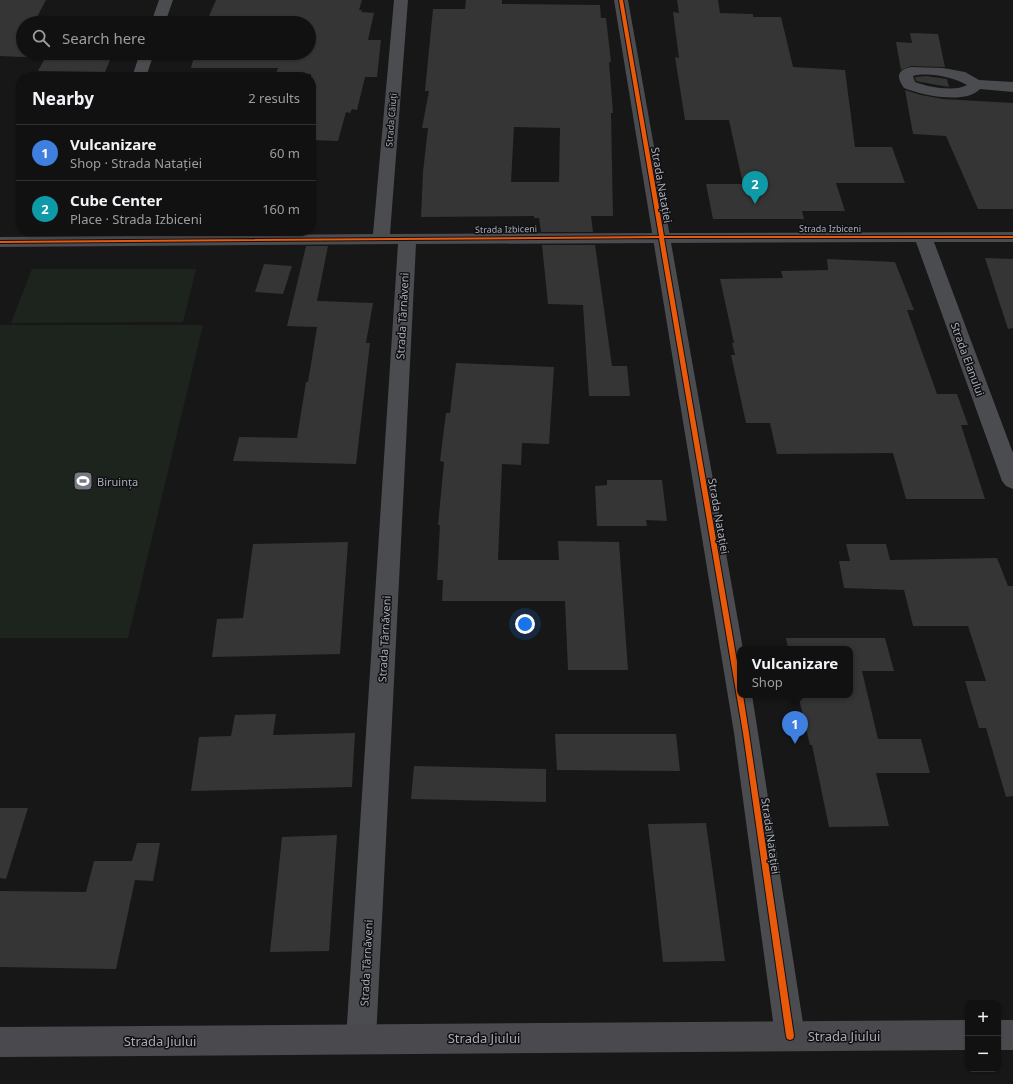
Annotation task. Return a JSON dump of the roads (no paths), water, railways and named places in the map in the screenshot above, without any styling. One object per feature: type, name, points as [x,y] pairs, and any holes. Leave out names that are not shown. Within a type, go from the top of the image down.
[{"type":"main road","name":"Strada Jiului","points":[[0,1042],[965,1035]]},
{"type":"main road","points":[[1001,1035],[1013,1035]]},
{"type":"street","points":[[160,16],[166,0]]},
{"type":"street","name":"Strada Căiuți","points":[[381,240],[401,0]]},
{"type":"street","name":"Strada Natației","points":[[621,0],[737,680]]},
{"type":"street","points":[[141,72],[145,60]]},
{"type":"street","points":[[976,84],[1013,87]]},
{"type":"street","name":"Strada Izbiceni","points":[[0,242],[83,236],[381,240],[661,237],[1013,236]]},
{"type":"street","name":"Strada Elanului","points":[[923,236],[1013,481]]},
{"type":"street","name":"Strada Târnăveni","points":[[361,1039],[407,240]]},
{"type":"street","name":"Strada Natației","points":[[740,698],[790,1036]]},
{"type":"place","name":"Cube Center","points":[[755,204]]},
{"type":"place","name":"Biruința","points":[[83,481]]},
{"type":"place","name":"Vulcanizare","points":[[795,744]]}]
